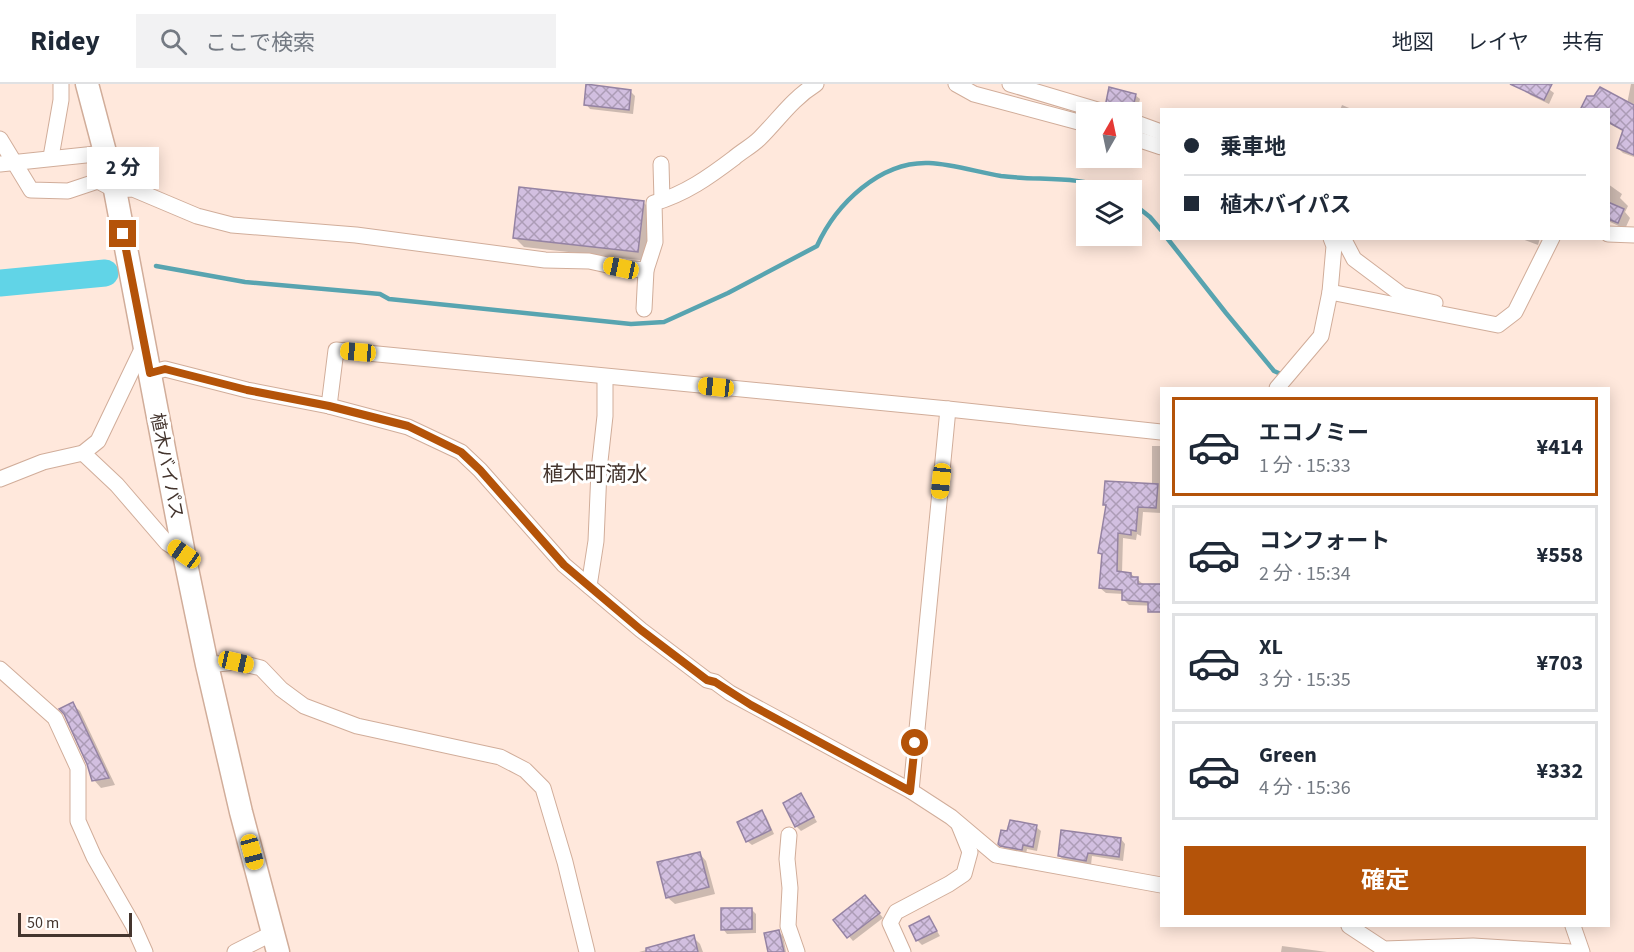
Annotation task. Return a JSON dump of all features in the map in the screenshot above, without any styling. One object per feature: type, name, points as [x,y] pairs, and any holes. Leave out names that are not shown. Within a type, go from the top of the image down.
[{"type":"highway","name":"植木バイパス","points":[[87,84],[115,190],[207,665],[241,812],[275,942]]},
{"type":"street","points":[[51,157],[61,100],[61,84]]},
{"type":"street","points":[[644,309],[646,270],[654,242],[654,203],[674,197],[700,183],[759,139],[781,113],[816,84]]},
{"type":"street","points":[[956,84],[974,94],[1076,121]]},
{"type":"street","points":[[1010,84],[1076,104]]},
{"type":"street","points":[[1142,125],[1160,132]]},
{"type":"street","points":[[0,140],[7,163],[31,190],[68,190],[98,181],[115,190],[133,189],[197,216],[232,225],[356,235],[545,260],[589,261],[621,268],[646,270]]},
{"type":"street","points":[[1142,141],[1160,147]]},
{"type":"street","points":[[7,163],[105,153]]},
{"type":"street","points":[[661,164],[662,200]]},
{"type":"street","points":[[1610,234],[1634,235]]},
{"type":"street","points":[[1278,387],[1321,336],[1330,292],[1334,246],[1332,240]]},
{"type":"street","points":[[1344,240],[1354,260],[1402,295],[1506,318]]},
{"type":"street","points":[[1330,292],[1498,325],[1515,312],[1551,240]]},
{"type":"street","points":[[0,479],[43,462],[83,453],[98,441],[144,345]]},
{"type":"street","points":[[329,406],[336,350],[948,409],[1160,432]]},
{"type":"street","points":[[150,373],[165,369],[408,426],[461,452],[480,470],[564,565],[641,630],[707,680],[715,682],[741,699],[910,791],[959,824],[996,855],[1160,885]]},
{"type":"street","points":[[589,586],[596,541],[599,470],[605,416],[605,377]]},
{"type":"street","points":[[910,791],[948,409]]},
{"type":"street","points":[[83,453],[117,485],[167,543],[184,554]]},
{"type":"street","points":[[207,665],[236,662],[261,668],[281,689],[303,706],[357,726],[500,758],[525,770],[543,788],[565,862],[587,952]]},
{"type":"street","points":[[0,669],[55,718],[78,768],[78,821],[94,857],[146,952]]},
{"type":"street","points":[[903,952],[890,923],[896,912],[964,874],[970,852],[959,824]]},
{"type":"street","points":[[789,835],[788,926],[797,952]]},
{"type":"street","points":[[1351,927],[1384,949],[1473,946],[1572,952]]},
{"type":"street","points":[[1573,927],[1582,952]]},
{"type":"street","points":[[236,952],[275,942]]},
{"type":"building","points":[[586,84],[631,90],[629,110],[584,105]]},
{"type":"building","points":[[1510,84],[1552,84],[1544,100]]},
{"type":"building","points":[[1109,87],[1136,94],[1134,102],[1106,102]]},
{"type":"building","points":[[1600,87],[1634,105],[1634,155],[1617,148],[1623,130],[1610,123],[1610,108],[1581,108],[1587,96],[1594,96]]},
{"type":"building","points":[[519,187],[644,201],[638,252],[513,238]]},
{"type":"building","points":[[1610,203],[1624,209],[1618,223],[1610,220]]},
{"type":"building","points":[[1105,481],[1158,484],[1156,508],[1138,507],[1136,531],[1131,530],[1131,535],[1118,533],[1117,571],[1131,573],[1131,577],[1138,577],[1138,584],[1160,584],[1160,612],[1148,612],[1148,602],[1122,600],[1122,590],[1099,588],[1102,554],[1098,553],[1106,505],[1103,505]]},
{"type":"building","points":[[73,702],[109,778],[92,781],[87,764],[64,714],[59,709]]},
{"type":"building","points":[[801,793],[814,817],[795,827],[783,803]]},
{"type":"building","points":[[762,810],[771,830],[746,842],[737,822]]},
{"type":"building","points":[[1010,820],[1037,825],[1033,847],[1023,845],[1022,850],[998,844],[1001,830],[1007,831]]},
{"type":"building","points":[[1061,830],[1121,838],[1119,857],[1088,853],[1086,861],[1058,856]]},
{"type":"building","points":[[700,852],[709,887],[666,898],[657,862]]},
{"type":"building","points":[[865,895],[880,913],[847,938],[833,920]]},
{"type":"building","points":[[721,908],[752,908],[752,929],[721,930]]},
{"type":"building","points":[[929,916],[937,931],[916,941],[909,926]]},
{"type":"building","points":[[779,930],[784,952],[768,952],[764,933]]},
{"type":"building","points":[[694,935],[698,952],[646,952],[646,948]]},
{"type":"waterway","points":[[156,266],[245,282],[380,294],[389,299],[631,324],[664,322],[728,293],[817,246],[825,230],[848,201],[877,177],[894,169],[911,164],[929,163],[956,166],[1001,176],[1076,181]]},
{"type":"waterway","points":[[1142,211],[1160,229]]},
{"type":"waterway","points":[[1169,240],[1274,371],[1283,375]]},
{"type":"waterway","points":[[0,283],[105,273]]},
{"type":"district","name":"植木町滴水","points":[[595,474]]},
{"type":"route","points":[[123,234],[150,373],[165,369],[247,390],[329,406],[408,426],[434,438],[461,452],[480,470],[564,565],[641,630],[707,680],[715,682],[751,705],[910,791],[915,743]]}]
